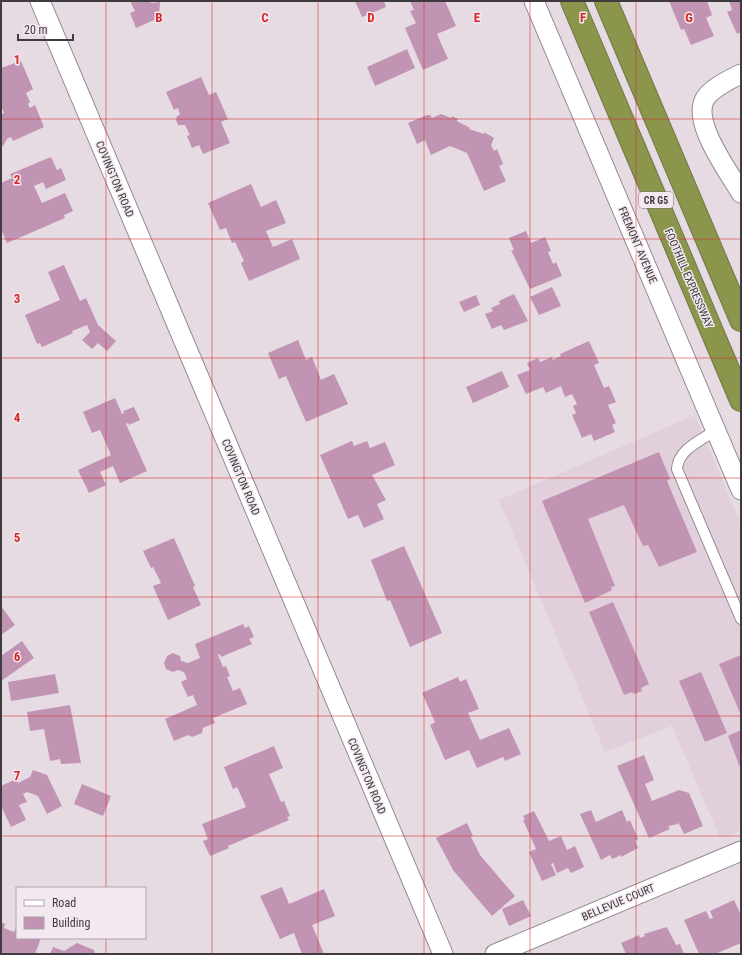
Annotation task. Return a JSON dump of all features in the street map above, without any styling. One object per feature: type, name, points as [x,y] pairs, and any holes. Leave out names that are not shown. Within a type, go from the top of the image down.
[{"type":"highway","name":"FOOTHILL EXPRESSWAY","points":[[572,1],[741,400]]},
{"type":"highway","name":"CR G5","points":[[606,1],[741,320]]},
{"type":"street","name":"COVINGTON ROAD","points":[[40,1],[443,954]]},
{"type":"street","name":"FREMONT AVENUE","points":[[534,1],[741,490]]},
{"type":"street","points":[[741,74],[707,96],[701,111],[704,129],[741,192]]},
{"type":"street","name":"BELLEVUE COURT","points":[[495,954],[741,851]]},
{"type":"lane","points":[[716,430],[684,452],[680,458],[677,469],[741,619]]},
{"type":"shaded area","points":[[695,415],[741,525],[741,831],[720,838],[672,726],[605,752],[499,500]]},
{"type":"building","points":[[130,1],[150,1],[151,3],[160,2],[159,18],[136,28],[130,13],[135,11]]},
{"type":"building","points":[[355,1],[384,1],[386,7],[362,17]]},
{"type":"building","points":[[410,1],[445,1],[456,26],[437,34],[448,59],[423,70],[405,28],[416,23],[410,11],[414,10]]},
{"type":"building","points":[[669,1],[707,1],[712,15],[706,18],[714,36],[691,45],[684,29],[681,30]]},
{"type":"building","points":[[729,1],[741,1],[741,32],[737,34],[727,12],[732,10]]},
{"type":"building","points":[[407,49],[415,68],[375,86],[367,67]]},
{"type":"building","points":[[21,61],[33,89],[26,93],[30,102],[28,104],[30,108],[35,105],[44,127],[13,141],[11,137],[7,139],[3,146],[1,146],[1,115],[4,113],[1,106],[1,68]]},
{"type":"building","points":[[201,77],[209,95],[216,92],[228,119],[221,122],[230,143],[203,154],[199,145],[192,148],[187,136],[190,135],[185,125],[178,125],[176,120],[177,116],[180,115],[178,108],[174,110],[166,92]]},
{"type":"building","points":[[441,114],[451,118],[452,116],[458,119],[457,121],[470,128],[469,129],[484,134],[484,132],[494,138],[491,145],[494,151],[497,149],[503,164],[499,166],[506,181],[484,191],[467,153],[450,146],[431,155],[425,140],[417,144],[408,123],[427,115],[430,115],[432,118]]},
{"type":"building","points":[[51,157],[57,170],[61,168],[66,180],[46,189],[43,182],[34,186],[42,203],[65,193],[73,211],[64,215],[65,218],[7,243],[1,229],[1,183],[12,178],[10,174]]},
{"type":"building","points":[[251,184],[261,207],[276,200],[286,223],[266,231],[273,247],[292,239],[300,259],[249,281],[241,263],[244,261],[235,242],[232,243],[226,228],[220,230],[208,203]]},
{"type":"building","points":[[526,231],[531,243],[545,237],[551,251],[548,252],[553,264],[556,262],[562,276],[530,289],[511,250],[514,250],[509,238]]},
{"type":"building","points":[[64,265],[80,301],[86,298],[98,325],[116,341],[107,351],[98,343],[92,349],[82,340],[90,332],[87,325],[42,347],[40,343],[37,344],[25,315],[60,300],[48,272]]},
{"type":"building","points":[[552,287],[561,306],[539,315],[530,297]]},
{"type":"building","points":[[514,294],[528,321],[504,330],[501,325],[492,329],[485,314],[493,311],[491,308],[500,304],[499,301]]},
{"type":"building","points":[[476,295],[480,305],[464,312],[459,302]]},
{"type":"building","points":[[298,340],[306,360],[312,357],[321,380],[334,374],[348,404],[306,422],[286,376],[279,379],[268,353]]},
{"type":"building","points":[[589,341],[599,363],[594,365],[604,388],[609,386],[616,402],[608,405],[616,423],[612,425],[615,432],[594,441],[591,434],[582,438],[572,415],[576,413],[573,406],[577,404],[572,394],[565,397],[561,386],[546,393],[543,387],[526,394],[517,375],[530,370],[527,363],[538,358],[540,362],[552,357],[553,360],[561,356],[560,354]]},
{"type":"building","points":[[502,371],[509,387],[473,403],[466,387]]},
{"type":"building","points":[[115,398],[122,414],[124,413],[123,411],[134,407],[140,420],[129,425],[128,423],[126,424],[147,471],[120,483],[113,466],[100,472],[106,485],[89,493],[78,470],[111,455],[100,430],[92,433],[83,412]]},
{"type":"building","points":[[352,441],[354,446],[367,441],[370,448],[385,442],[395,465],[372,475],[386,500],[377,504],[384,519],[364,528],[358,515],[348,519],[320,455]]},
{"type":"building","points":[[659,452],[670,479],[667,481],[697,552],[659,567],[648,545],[643,546],[624,505],[588,519],[615,586],[611,587],[612,590],[585,603],[542,501]]},
{"type":"building","points":[[174,538],[195,586],[193,587],[201,605],[168,620],[153,586],[161,583],[153,567],[151,568],[143,551]]},
{"type":"building","points":[[404,546],[442,633],[410,647],[390,600],[387,601],[371,560]]},
{"type":"building","points":[[613,602],[649,684],[641,688],[642,691],[634,694],[632,692],[624,695],[589,612]]},
{"type":"building","points":[[1,606],[15,625],[1,635]]},
{"type":"building","points":[[243,624],[245,628],[249,626],[254,637],[249,639],[252,644],[221,657],[220,654],[218,655],[223,667],[226,666],[230,676],[227,677],[233,691],[240,688],[247,704],[213,718],[215,723],[203,728],[202,733],[192,737],[188,735],[174,741],[165,719],[197,705],[193,695],[188,697],[181,682],[187,679],[184,672],[178,670],[173,672],[166,669],[164,663],[167,656],[173,653],[180,656],[181,661],[188,663],[200,658],[195,644]]},
{"type":"building","points":[[22,641],[34,658],[1,681],[1,656]]},
{"type":"building","points":[[741,655],[741,715],[719,664]]},
{"type":"building","points":[[701,672],[727,733],[705,742],[679,681]]},
{"type":"building","points":[[55,674],[59,693],[11,701],[8,682]]},
{"type":"building","points":[[458,677],[460,682],[466,679],[479,709],[468,713],[480,740],[509,728],[521,754],[505,761],[503,757],[477,768],[469,750],[445,760],[430,725],[435,722],[422,693]]},
{"type":"building","points":[[70,705],[81,763],[61,764],[60,759],[50,761],[44,729],[30,731],[27,712]]},
{"type":"building","points":[[741,730],[741,770],[728,736]]},
{"type":"building","points":[[274,746],[283,768],[269,774],[281,802],[284,801],[290,816],[287,817],[289,820],[228,846],[229,848],[210,856],[203,841],[208,839],[202,824],[246,807],[237,787],[233,789],[224,767]]},
{"type":"building","points":[[644,755],[654,780],[645,784],[652,801],[679,790],[689,793],[703,826],[684,834],[678,822],[678,824],[668,826],[670,829],[649,838],[617,766]]},
{"type":"building","points":[[33,770],[47,775],[62,806],[47,814],[38,796],[27,792],[23,794],[27,802],[19,805],[26,820],[11,827],[1,806],[1,786],[16,779],[18,783],[30,777]]},
{"type":"building","points":[[82,784],[111,796],[103,816],[74,804]]},
{"type":"building","points":[[591,810],[596,822],[622,810],[627,822],[630,820],[638,839],[635,841],[638,848],[621,857],[621,855],[612,859],[610,855],[601,860],[580,814]]},
{"type":"building","points":[[534,811],[549,841],[561,836],[567,850],[575,846],[584,867],[571,873],[568,868],[557,873],[553,863],[551,864],[556,875],[542,881],[529,852],[536,849],[523,820],[525,819],[523,816]]},
{"type":"building","points":[[467,823],[473,836],[471,837],[480,855],[515,896],[492,916],[453,870],[436,838]]},
{"type":"building","points":[[282,887],[289,904],[324,889],[335,916],[312,925],[324,954],[302,954],[294,933],[280,939],[260,896]]},
{"type":"building","points":[[523,900],[531,916],[509,926],[502,909]]},
{"type":"building","points":[[734,900],[741,915],[741,943],[715,954],[699,954],[684,920],[706,911],[710,919],[713,918],[710,911]]},
{"type":"building","points":[[1,922],[5,924],[4,928],[14,932],[16,928],[16,939],[41,939],[35,954],[1,954]]},
{"type":"building","points":[[667,927],[676,945],[680,944],[684,954],[626,954],[621,943],[639,935],[640,938],[645,936],[644,934]]},
{"type":"building","points":[[77,943],[94,950],[95,954],[50,954],[53,947],[64,951]]}]
